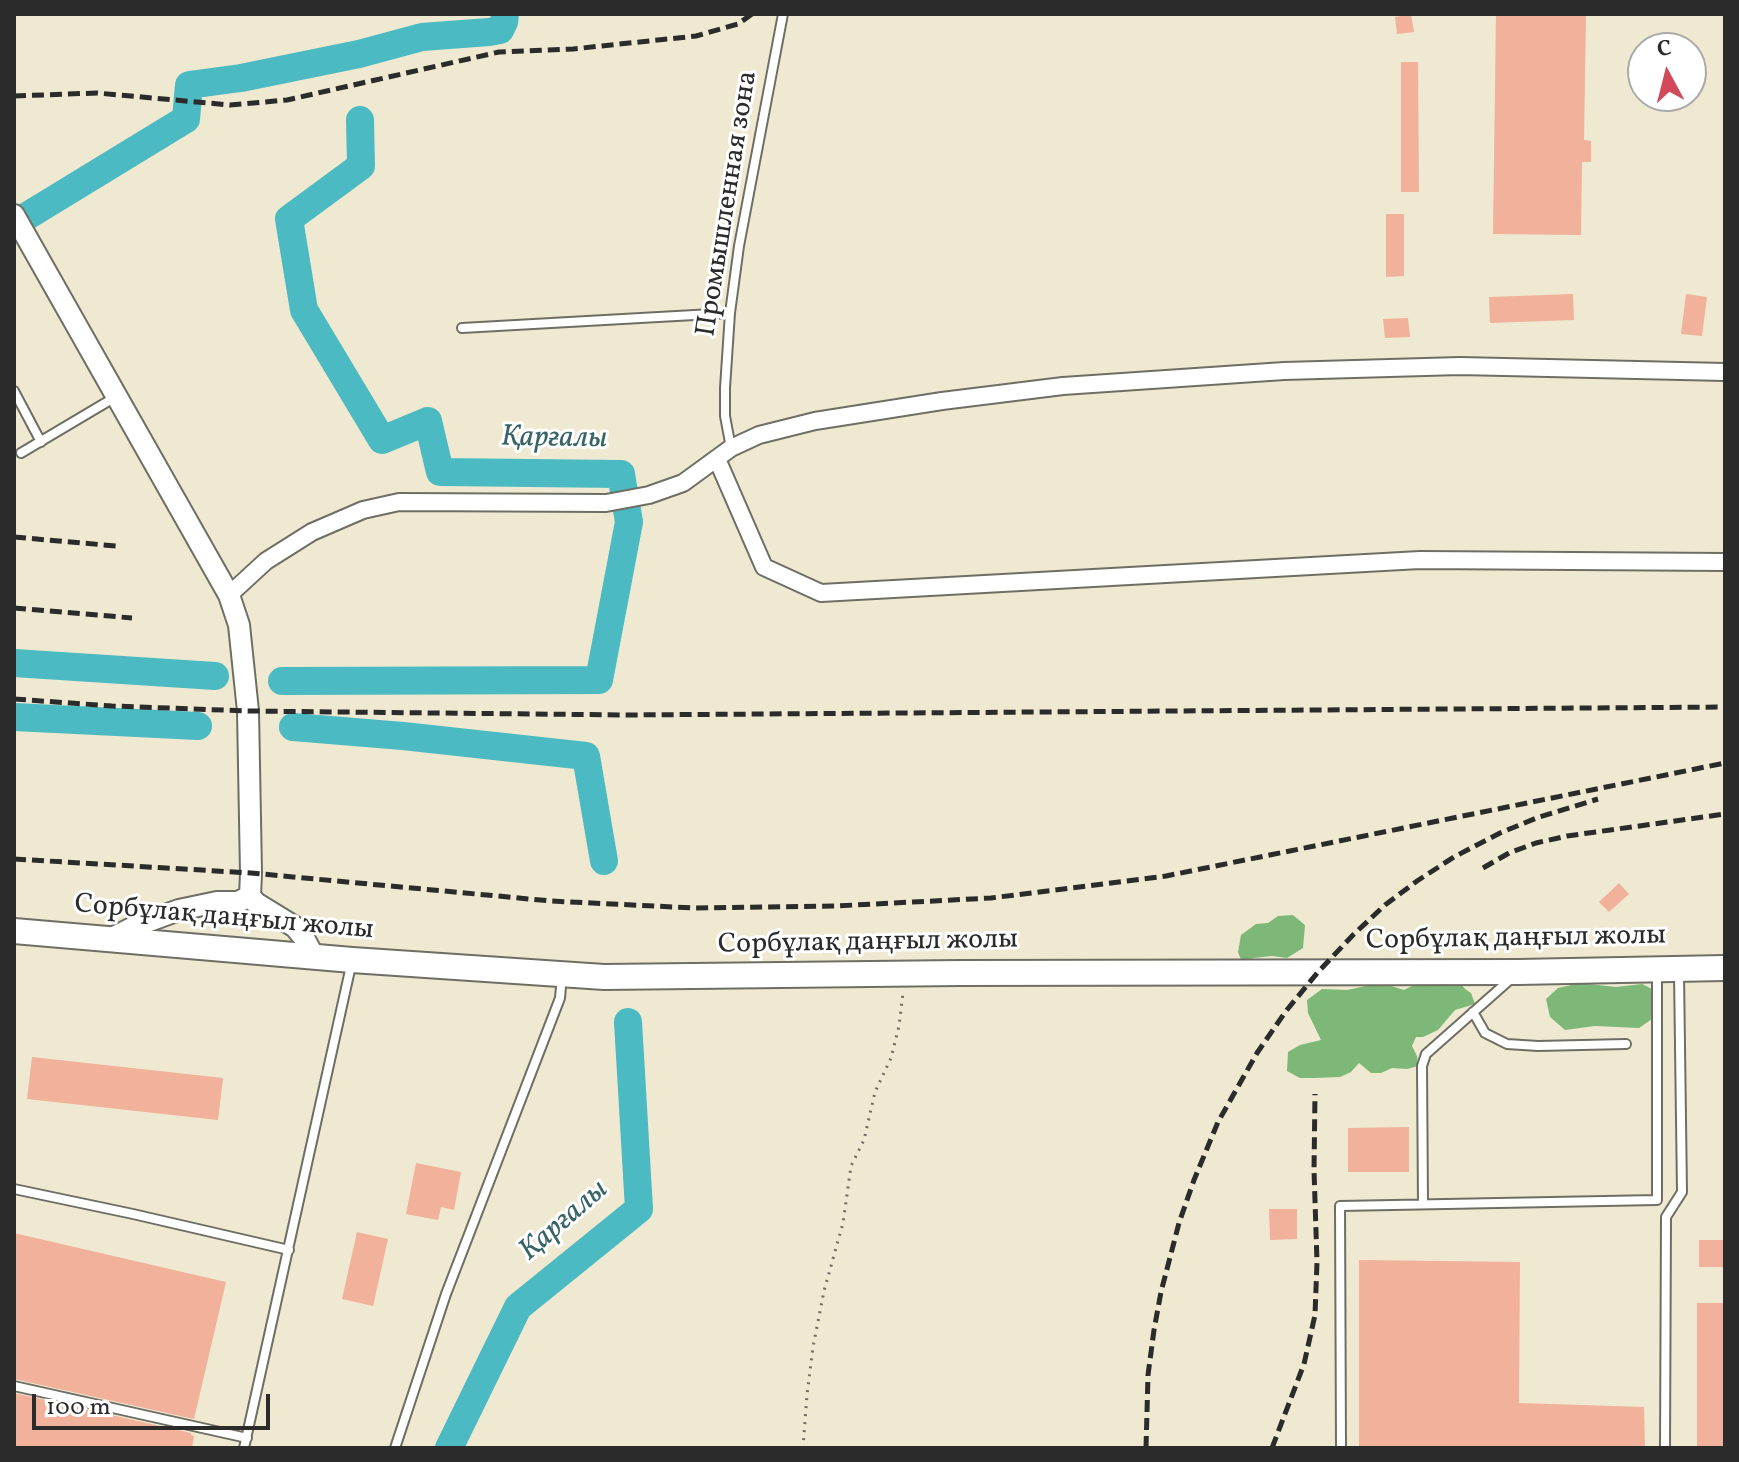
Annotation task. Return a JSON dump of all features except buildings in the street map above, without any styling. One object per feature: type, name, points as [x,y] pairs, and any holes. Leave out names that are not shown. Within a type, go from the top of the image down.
[{"type":"main road","name":"Сорбұлақ даңғыл жолы","points":[[14,931],[352,960],[604,977],[1725,968]]},
{"type":"street","points":[[14,215],[229,595],[239,625],[248,711],[250,896],[295,927],[314,957]]},
{"type":"street","points":[[229,595],[266,561],[312,532],[363,510],[399,502],[606,503],[649,495],[683,483],[731,448],[759,435],[815,421],[942,401],[1063,386],[1284,371],[1460,366],[1725,372]]},
{"type":"street","points":[[717,459],[764,567],[821,593],[1420,560],[1725,562]]},
{"type":"street","points":[[108,940],[179,910],[217,902],[238,902],[250,896]]},
{"type":"lane","name":"Промышленная зона","points":[[731,448],[725,416],[730,313],[739,246],[783,14]]},
{"type":"lane","points":[[462,328],[730,313]]},
{"type":"lane","points":[[14,391],[41,442]]},
{"type":"lane","points":[[21,453],[117,396]]},
{"type":"lane","points":[[244,1448],[352,960]]},
{"type":"lane","points":[[1665,1448],[1666,1217],[1657,1200],[1668,969]]},
{"type":"lane","points":[[1666,1217],[1682,1192],[1668,969]]},
{"type":"lane","points":[[1423,1204],[1422,1066],[1426,1054],[1518,972]]},
{"type":"lane","points":[[395,1448],[446,1294],[560,998],[563,975]]},
{"type":"lane","points":[[1473,1012],[1485,1033],[1507,1044],[1626,1044]]},
{"type":"lane","points":[[14,1189],[289,1250]]},
{"type":"lane","points":[[1341,1448],[1340,1206],[1657,1200]]},
{"type":"lane","points":[[14,1386],[247,1438]]},
{"type":"path","points":[[803,1448],[813,1347],[824,1291],[843,1223],[851,1166],[864,1140],[875,1092],[891,1058],[906,974]]},
{"type":"green space","points":[[1293,915],[1305,925],[1303,948],[1287,958],[1272,956],[1242,962],[1238,952],[1241,935],[1256,924],[1268,923],[1278,916]]},
{"type":"green space","points":[[1457,978],[1471,993],[1475,1004],[1455,1010],[1438,1030],[1416,1037],[1412,1046],[1418,1066],[1371,1073],[1359,1063],[1351,1072],[1340,1077],[1315,1078],[1300,1078],[1287,1071],[1288,1052],[1300,1045],[1321,1040],[1308,1013],[1307,1000],[1322,989],[1391,986],[1404,990],[1420,982]]},
{"type":"green space","points":[[1580,983],[1616,987],[1642,984],[1654,990],[1660,1006],[1652,1019],[1639,1028],[1595,1026],[1565,1030],[1550,1017],[1546,999],[1558,988]]},
{"type":"waterway","name":"Қарғалы","points":[[14,224],[186,119],[189,85],[241,78],[359,54],[422,37],[500,30],[505,14]]},
{"type":"waterway","name":"Қарғалы","points":[[282,681],[599,680],[629,522],[621,474],[440,472],[428,421],[382,440],[304,310],[289,219],[361,166],[360,120]]},
{"type":"waterway","name":"Қарғалы","points":[[14,663],[215,676]]},
{"type":"waterway","name":"Қарғалы","points":[[14,717],[198,726]]},
{"type":"waterway","name":"Қарғалы","points":[[293,727],[586,756],[604,861]]},
{"type":"waterway","name":"Қарғалы","points":[[449,1448],[518,1307],[639,1209],[628,1022]]},
{"type":"railway","points":[[14,96],[97,93],[230,105],[287,100],[499,52],[573,49],[696,36],[738,24],[752,14]]},
{"type":"railway","points":[[14,537],[116,546]]},
{"type":"railway","points":[[14,608],[132,618]]},
{"type":"railway","points":[[14,699],[248,711],[626,715],[1725,707]]},
{"type":"railway","points":[[14,859],[251,873],[551,901],[694,908],[835,906],[991,898],[1166,876],[1725,763]]},
{"type":"railway","points":[[1146,1448],[1148,1375],[1154,1330],[1179,1223],[1218,1122],[1257,1053],[1286,1011],[1354,934],[1417,881],[1500,833],[1598,799]]},
{"type":"railway","points":[[1483,868],[1509,853],[1567,836],[1725,814]]},
{"type":"railway","points":[[1272,1448],[1304,1364],[1315,1315],[1315,1094]]}]
